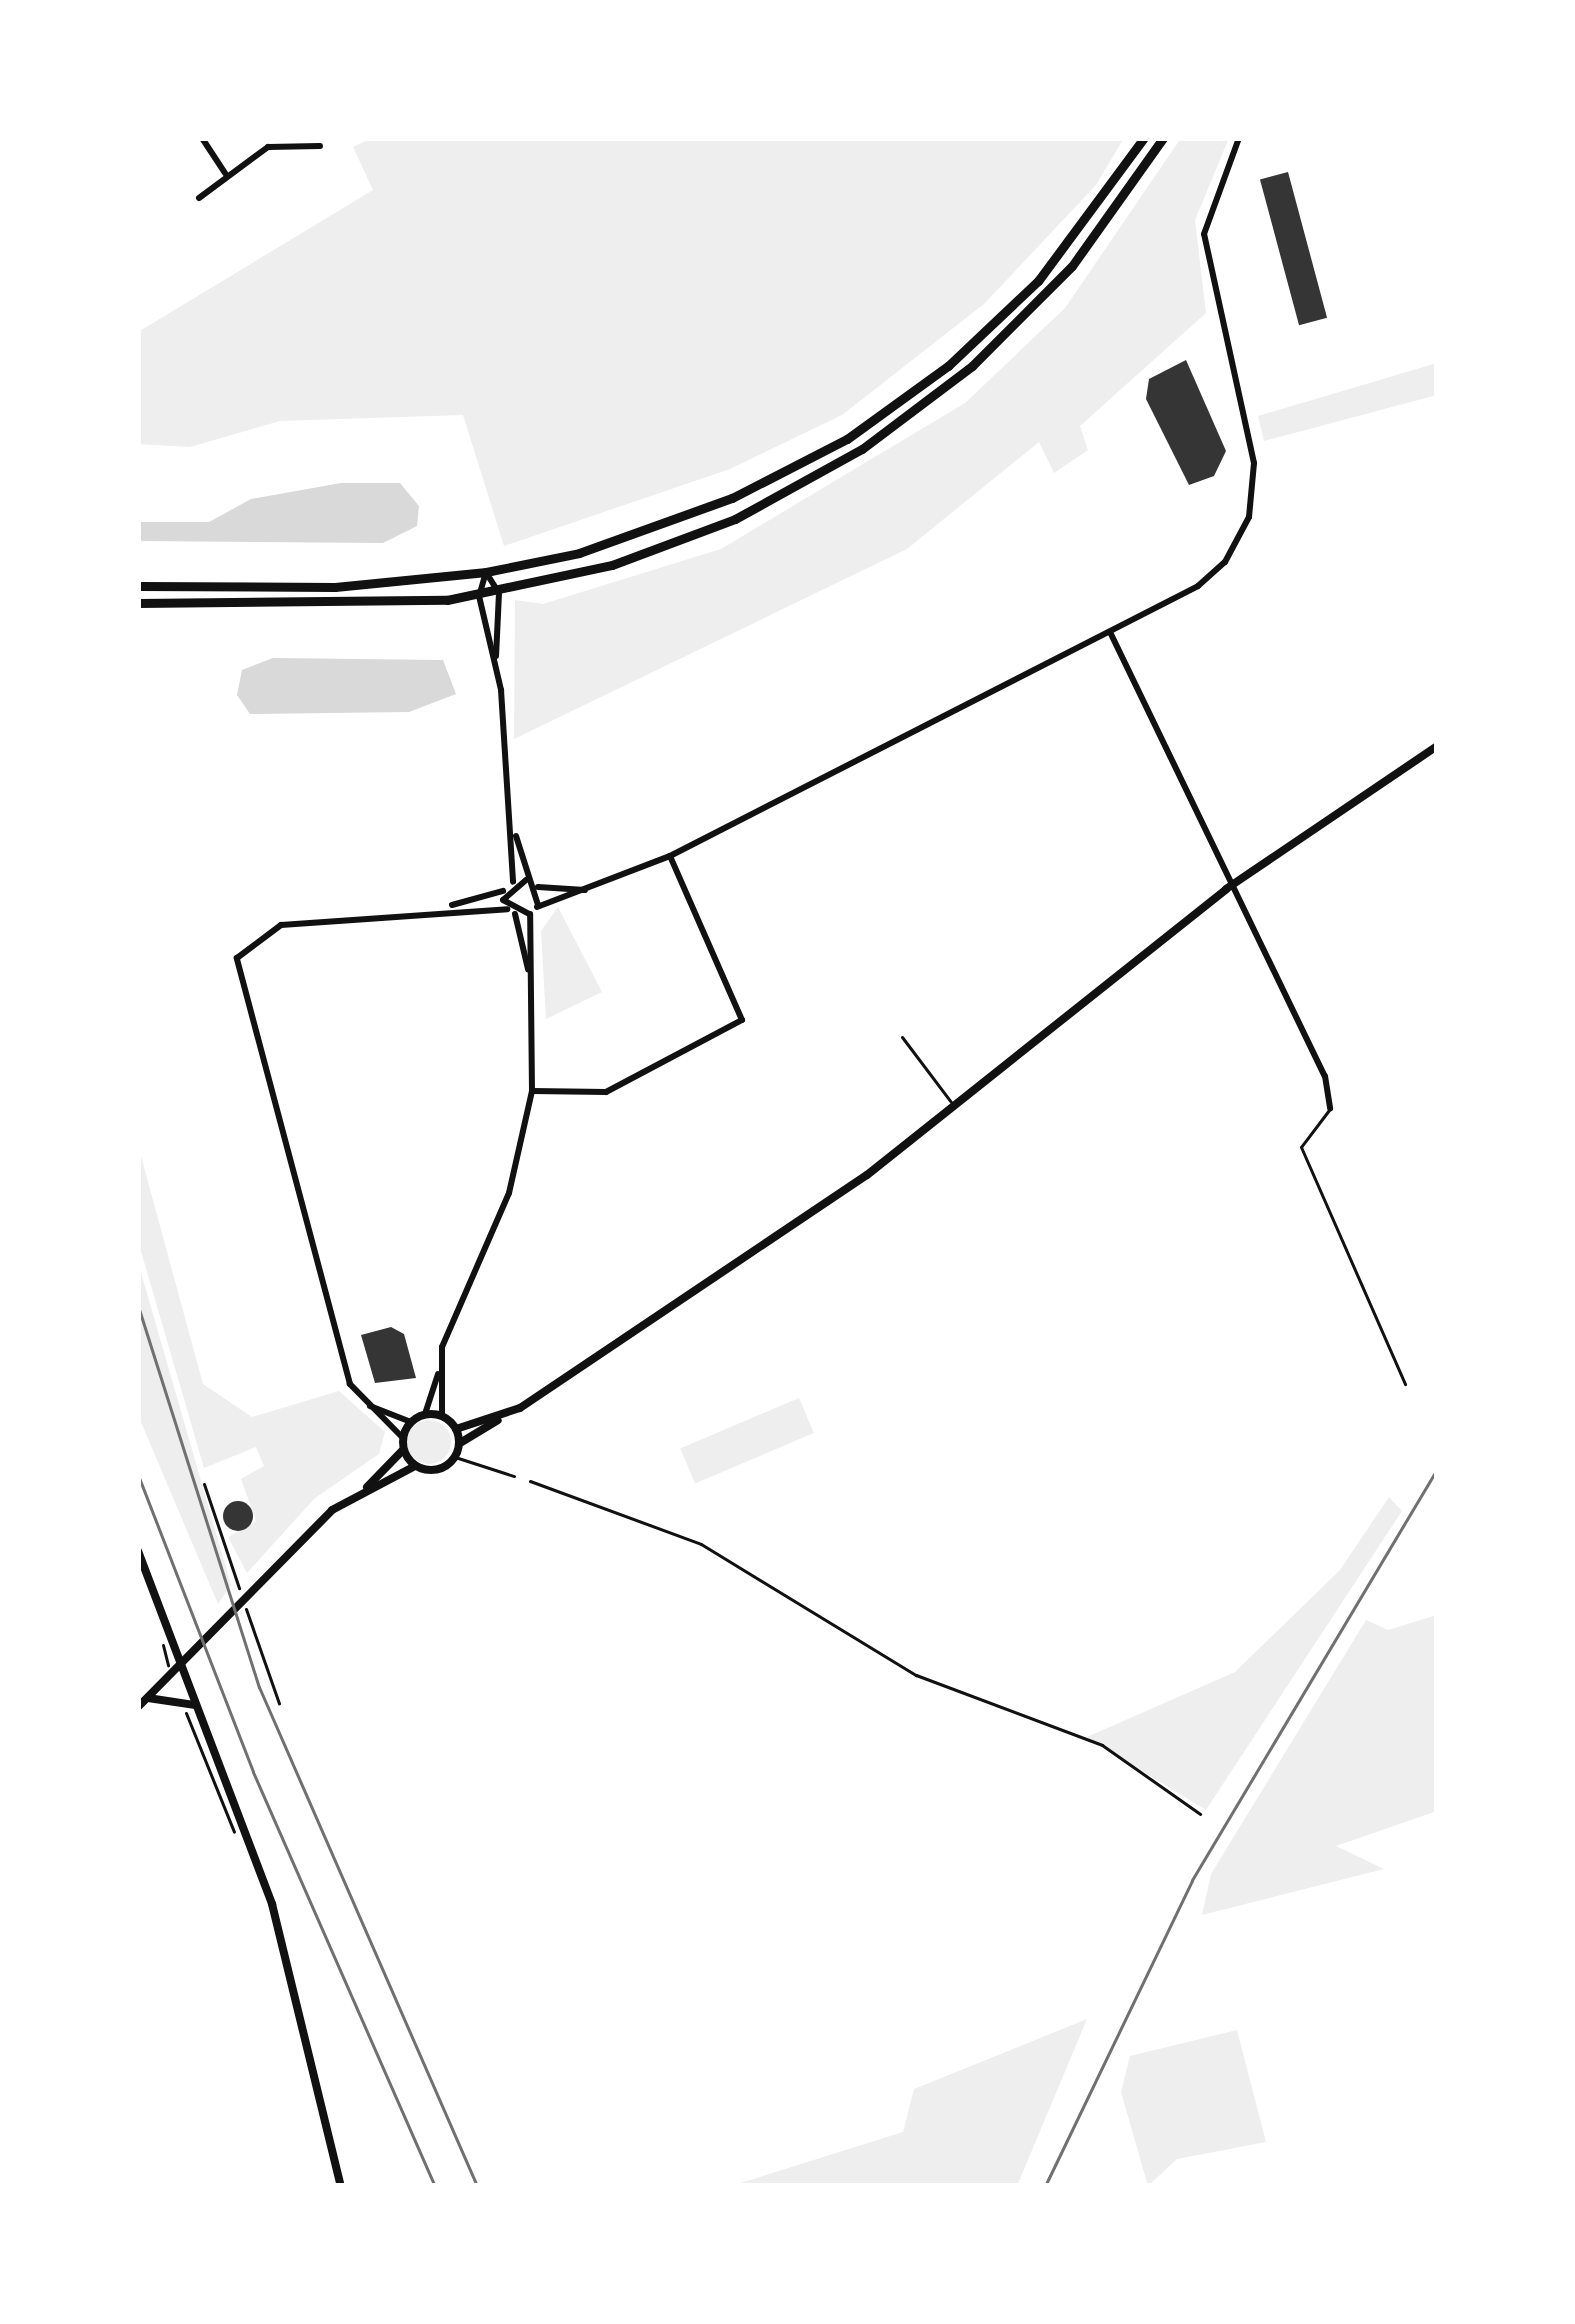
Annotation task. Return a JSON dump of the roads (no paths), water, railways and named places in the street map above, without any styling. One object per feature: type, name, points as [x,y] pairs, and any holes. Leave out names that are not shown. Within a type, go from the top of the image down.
[{"type":"main road","points":[[138,586],[335,587],[486,572],[665,524],[848,439],[1038,281],[1144,138]]},
{"type":"main road","points":[[138,603],[479,596],[697,535],[862,449],[1004,337],[1101,230],[1163,138]]},
{"type":"street","points":[[202,138],[225,173]]},
{"type":"street","points":[[425,1414],[450,1320],[517,1169],[532,1090],[530,914],[537,907],[670,856],[1110,632],[1211,575],[1249,517],[1253,450],[1204,244],[1239,138]]},
{"type":"street","points":[[199,198],[225,173],[268,147],[320,146]]},
{"type":"street","points":[[486,572],[499,592],[496,656],[513,830],[513,882]]},
{"type":"street","points":[[486,572],[479,596],[496,656]]},
{"type":"street","points":[[1110,632],[1226,889],[1325,1076],[1330,1108]]},
{"type":"street","points":[[459,1444],[955,1107],[1226,889],[1437,746]]},
{"type":"street","points":[[513,830],[526,880],[536,887],[588,890]]},
{"type":"street","points":[[532,1090],[606,1092],[742,1020],[670,856]]},
{"type":"street","points":[[403,1438],[350,1384],[237,958],[281,926],[449,907],[526,880]]},
{"type":"street","points":[[536,887],[537,907]]},
{"type":"street","points":[[505,890],[529,971]]},
{"type":"street","points":[[449,907],[530,914]]},
{"type":"street","points":[[440,1371],[442,1416]]},
{"type":"street","points":[[370,1406],[411,1422]]},
{"type":"street","points":[[366,1488],[416,1466],[455,1457],[456,1429],[442,1416],[425,1414],[411,1422],[403,1449],[416,1466]]},
{"type":"street","points":[[456,1429],[504,1416]]},
{"type":"street","points":[[138,1707],[169,1668],[403,1449]]},
{"type":"street","points":[[138,1551],[272,1904],[341,2186]]},
{"type":"street","points":[[147,1699],[195,1705]]},
{"type":"lane","points":[[902,1036],[955,1107]]},
{"type":"lane","points":[[1330,1108],[1301,1147],[1405,1384]]},
{"type":"lane","points":[[455,1457],[514,1476]]},
{"type":"tram line","points":[[138,1306],[259,1687],[477,2186]]},
{"type":"railway","points":[[1045,2186],[1192,1880],[1437,1469]]},
{"type":"railway","points":[[138,1475],[253,1772],[435,2186]]}]
